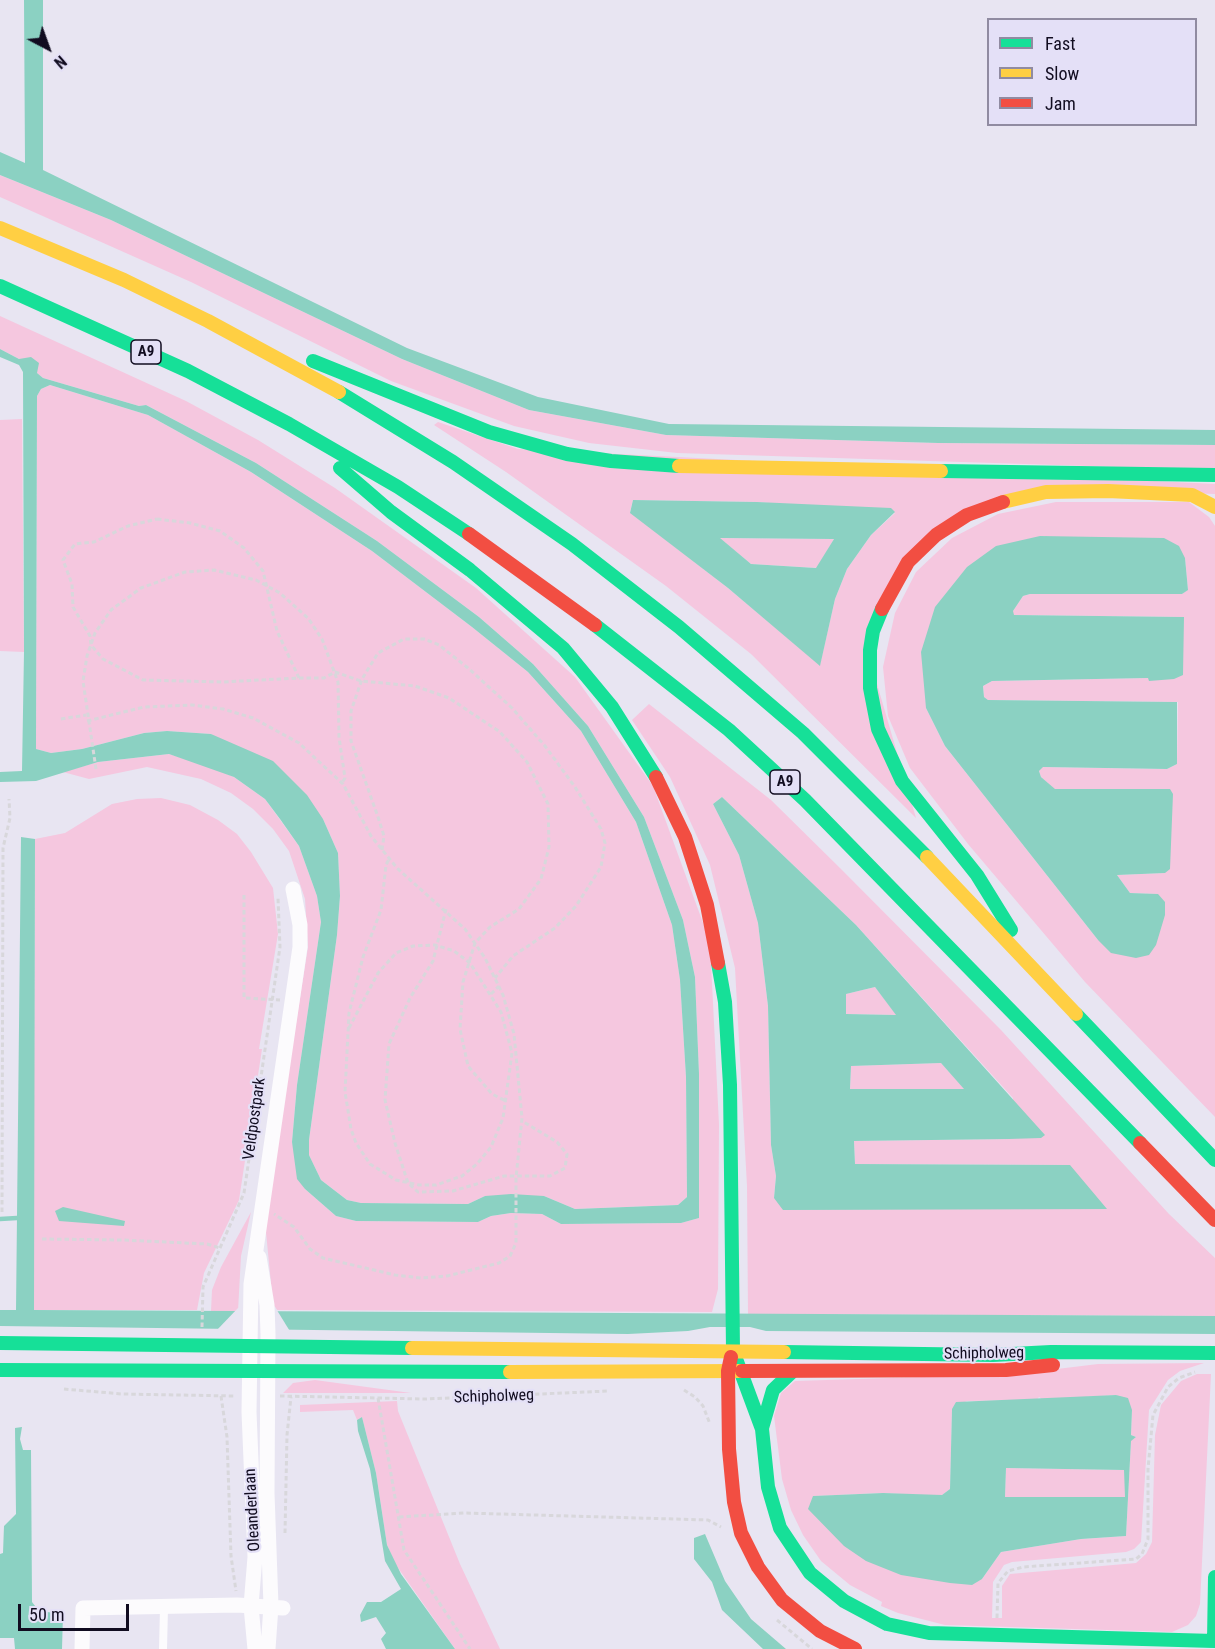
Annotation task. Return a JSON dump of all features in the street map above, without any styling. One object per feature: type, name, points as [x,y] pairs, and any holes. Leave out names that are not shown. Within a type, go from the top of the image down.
[{"type":"main road","points":[[0,228],[124,280],[208,321],[326,384],[453,462],[572,544],[679,627],[803,733],[912,842],[1215,1160]]},
{"type":"main road","name":"A9","points":[[0,286],[188,371],[289,424],[398,487],[508,560],[657,671],[729,730],[806,800],[1215,1220]]},
{"type":"main road","points":[[208,321],[377,386],[457,421],[546,448],[589,458],[634,464],[701,467],[1215,475]]},
{"type":"main road","name":"A9","points":[[289,424],[391,512],[470,570],[562,648],[612,707],[650,764],[685,837],[704,896],[725,1002],[730,1084],[733,1346]]},
{"type":"main road","points":[[1044,982],[977,875],[909,790],[885,748],[872,708],[870,688],[873,631],[888,594],[908,562],[922,546],[951,523],[988,505],[1046,492],[1108,491],[1192,495],[1215,507]]},
{"type":"main road","name":"Schipholweg","points":[[0,1343],[268,1340],[733,1346],[993,1355],[1052,1352],[1215,1353]]},
{"type":"main road","points":[[733,1346],[731,1484],[736,1519],[746,1544],[766,1579],[791,1608],[820,1631],[855,1649]]},
{"type":"main road","name":"Schipholweg","points":[[0,1370],[268,1372],[1006,1370],[1164,1353]]},
{"type":"main road","points":[[734,1371],[762,1429]]},
{"type":"main road","points":[[793,1371],[773,1390],[762,1429],[765,1471],[771,1504],[790,1547],[810,1573],[826,1588],[877,1620],[900,1627],[942,1634],[1214,1644],[1215,1577]]},
{"type":"street","name":"Veldpostpark","points":[[251,1371],[251,1284],[290,1000],[300,947],[300,925],[293,889]]},
{"type":"street","name":"Veldpostpark","points":[[257,1249],[267,1305],[268,1372]]},
{"type":"street","name":"Oleanderlaan","points":[[251,1371],[251,1496],[255,1557],[244,1606],[255,1649]]},
{"type":"street","name":"Oleanderlaan","points":[[268,1372],[267,1504],[277,1607],[268,1649]]},
{"type":"street","points":[[82,1649],[83,1608],[277,1607]]},
{"type":"lane","points":[[163,1649],[164,1608]]},
{"type":"path","points":[[299,678],[277,631],[262,571],[244,548],[220,531],[190,523],[157,519],[128,526],[94,542],[75,544],[63,560],[64,568],[72,584],[73,608],[90,636],[91,645],[104,659],[143,680],[222,682],[324,678],[335,672],[361,681],[415,686],[449,698],[480,716],[500,732],[527,762],[548,804],[549,847],[541,879],[519,909],[490,927],[475,943],[463,982],[460,1029],[468,1066],[492,1094],[506,1101]]},
{"type":"path","points":[[96,769],[86,715],[83,681],[91,645],[105,618],[118,603],[141,588],[167,577],[196,570],[214,570],[243,575],[266,584],[294,604],[308,618],[322,639],[335,672],[340,696],[339,737],[345,778],[342,783]]},
{"type":"path","points":[[382,850],[384,837],[351,741],[351,711],[361,681],[378,653],[396,641],[414,638],[439,645],[480,677],[524,722],[575,787],[601,829],[605,843],[604,859],[584,896],[555,928],[513,956],[495,978]]},
{"type":"path","points":[[87,720],[161,705],[192,705],[231,711],[253,718],[287,735],[309,750],[342,783],[382,850],[389,859],[446,909],[475,943],[499,986],[511,1019],[517,1053],[522,1122],[516,1175],[515,1247],[505,1261],[455,1274],[422,1278],[381,1272],[323,1258],[310,1249],[285,1220],[267,1212]]},
{"type":"path","points":[[61,719],[86,715]]},
{"type":"path","points":[[2,1212],[3,849],[10,818],[9,799]]},
{"type":"path","points":[[349,1028],[378,973],[396,953],[413,946],[439,946],[454,951],[468,961],[491,994],[505,1024],[512,1053],[503,1118],[491,1147],[470,1171],[436,1185],[408,1183],[379,1171],[370,1164],[356,1143],[348,1117],[345,1092],[349,1028],[352,994],[381,910],[386,865],[389,859]]},
{"type":"path","points":[[244,895],[244,998],[290,1000]]},
{"type":"path","name":"Veldpostpark","points":[[202,1332],[203,1287],[244,1193],[280,947],[278,898]]},
{"type":"path","points":[[446,909],[439,946],[410,998],[389,1044],[385,1100],[395,1143],[408,1183],[418,1192],[453,1191],[504,1176],[550,1176],[565,1168],[567,1154],[557,1142],[522,1122]]},
{"type":"path","points":[[491,994],[499,986]]},
{"type":"path","points":[[512,1053],[517,1053]]},
{"type":"path","points":[[42,1239],[207,1244],[220,1248]]},
{"type":"path","points":[[997,1618],[998,1583],[1008,1571],[1023,1567],[1136,1559],[1142,1554],[1148,1539],[1148,1469],[1153,1415],[1168,1387],[1179,1378],[1198,1371]]},
{"type":"path","points":[[678,1388],[695,1397],[703,1406],[711,1432]]},
{"type":"path","points":[[59,1389],[122,1394],[250,1396]]},
{"type":"path","name":"Schipholweg","points":[[268,1396],[486,1398],[612,1391]]},
{"type":"path","name":"Oleanderlaan","points":[[221,1396],[227,1437],[231,1556],[244,1606]]},
{"type":"path","name":"Oleanderlaan","points":[[284,1539],[287,1435],[291,1396]]},
{"type":"path","points":[[378,1398],[404,1550],[470,1649]]},
{"type":"path","points":[[399,1517],[465,1513],[696,1520],[708,1521],[721,1527]]},
{"type":"path","points":[[718,1516],[724,1538]]},
{"type":"path","points":[[773,1616],[812,1649]]},
{"type":"shaded area","points":[[24,0],[43,0],[43,170],[407,348],[538,397],[669,424],[1215,430],[1215,445],[938,443],[666,435],[529,410],[402,359],[111,220],[0,175],[0,152],[25,163]]},
{"type":"shaded area","points":[[0,175],[111,220],[402,359],[529,410],[666,435],[938,443],[1215,445],[1215,470],[677,453],[589,443],[514,426],[391,381],[191,282],[0,197]]},
{"type":"shaded area","points":[[0,316],[186,401],[258,440],[335,488],[476,588],[575,677],[653,786],[710,942],[719,1125],[718,1289],[712,1312],[277,1310],[273,1304],[265,1222],[308,947],[305,899],[289,851],[273,829],[253,809],[231,793],[201,779],[147,767],[89,779],[63,772],[98,762],[169,754],[206,765],[234,777],[265,799],[299,846],[317,896],[321,922],[297,1085],[292,1142],[305,1189],[336,1216],[356,1221],[478,1222],[491,1216],[511,1213],[542,1214],[561,1224],[681,1223],[699,1218],[699,1074],[695,977],[683,920],[644,817],[588,726],[533,664],[479,617],[377,541],[256,463],[146,405],[139,406],[43,378],[19,359],[0,349]]},
{"type":"shaded area","points":[[0,349],[19,359],[31,357],[39,363],[37,373],[43,378],[139,406],[146,405],[256,463],[377,541],[479,617],[533,664],[588,726],[644,817],[683,920],[695,977],[699,1074],[699,1218],[681,1223],[561,1224],[542,1214],[511,1213],[491,1216],[478,1222],[356,1221],[336,1216],[305,1189],[297,1179],[292,1142],[297,1085],[321,922],[317,896],[299,846],[280,819],[265,799],[234,777],[169,754],[98,762],[36,781],[0,782],[0,772],[22,771],[24,652],[23,372],[19,365],[0,357]],"holes":[[[50,385],[148,415],[251,472],[372,551],[528,672],[581,731],[636,822],[672,925],[680,980],[686,1077],[687,1197],[678,1205],[575,1209],[544,1196],[511,1194],[485,1196],[468,1204],[361,1203],[347,1200],[321,1180],[309,1155],[309,1140],[337,935],[340,896],[338,853],[323,819],[307,795],[273,761],[211,734],[167,731],[144,733],[82,749],[51,753],[36,749],[37,396],[41,389]]]},
{"type":"shaded area","points":[[50,385],[148,415],[251,472],[372,551],[472,627],[528,672],[581,731],[636,822],[672,925],[680,980],[686,1077],[687,1197],[678,1205],[575,1209],[544,1196],[485,1196],[468,1204],[361,1203],[347,1200],[321,1180],[309,1155],[309,1140],[337,935],[340,896],[338,853],[323,819],[211,734],[167,731],[144,733],[82,749],[51,753],[36,749],[37,396],[41,389]]},
{"type":"shaded area","points":[[22,419],[24,652],[0,651],[0,420]]},
{"type":"shaded area","points":[[438,422],[518,449],[1215,484],[1215,494],[1045,488],[933,529],[866,646],[916,818],[751,654],[666,586],[506,472],[434,425]],"holes":[[[633,500],[757,502],[895,513],[871,535],[847,569],[835,599],[820,665],[728,588],[630,512]]]},
{"type":"shaded area","points":[[633,500],[757,502],[891,508],[895,512],[871,535],[847,569],[835,599],[820,666],[728,588],[630,513]],"holes":[[[720,538],[834,539],[816,568],[751,564]]]},
{"type":"shaded area","points":[[1056,502],[1189,502],[1209,517],[1215,526],[1215,1117],[1085,982],[968,844],[910,768],[888,716],[883,667],[895,613],[916,572],[952,538],[998,514]],"holes":[[[1040,536],[1185,558],[1188,589],[1182,594],[1030,594],[1023,596],[1013,611],[1013,615],[1183,617],[1148,678],[992,681],[983,686],[984,697],[988,700],[1178,702],[1177,764],[1167,769],[1042,767],[1039,771],[1041,777],[1054,789],[1170,789],[1165,873],[1117,875],[1130,893],[1157,894],[1098,940],[945,746],[926,708]]]},
{"type":"shaded area","points":[[1040,536],[1164,538],[1179,546],[1185,558],[1188,590],[1182,594],[1030,594],[1023,596],[1013,611],[1014,615],[1184,617],[1183,675],[1174,679],[1149,681],[1148,678],[992,681],[983,686],[984,697],[988,700],[1177,702],[1177,764],[1167,769],[1043,767],[1039,771],[1041,777],[1055,789],[1170,789],[1173,794],[1170,869],[1165,873],[1117,875],[1130,893],[1158,894],[1165,902],[1165,915],[1156,945],[1149,955],[1136,958],[1111,953],[1098,940],[945,746],[926,708],[921,652],[935,607],[967,567],[996,546]]},
{"type":"shaded area","points":[[719,538],[834,539],[817,568],[751,564]]},
{"type":"shaded area","points":[[649,704],[771,800],[1001,1030],[1169,1214],[1215,1258],[1215,1316],[748,1314],[747,1186],[735,968],[710,865],[670,777],[632,720]],"holes":[[[722,797],[856,925],[1013,1098],[1009,1139],[854,1141],[855,1164],[1070,1165],[774,1198],[776,1176],[771,1145],[768,1006],[758,923],[739,855],[713,804]]]},
{"type":"shaded area","points":[[722,797],[856,925],[1045,1135],[1041,1138],[854,1141],[855,1164],[1070,1165],[1107,1209],[783,1210],[774,1198],[776,1176],[771,1145],[768,1006],[758,923],[739,855],[713,804]],"holes":[[[875,987],[896,1015],[846,1014],[846,994]],[[941,1063],[964,1089],[850,1089],[851,1066]]]},
{"type":"shaded area","points":[[161,798],[190,805],[218,820],[237,834],[273,888],[278,934],[259,1049],[262,1049],[239,1200],[204,1273],[197,1310],[33,1310],[35,839],[65,833],[112,804],[137,799]]},
{"type":"shaded area","points":[[21,837],[35,839],[34,1310],[1215,1316],[1215,1334],[766,1331],[750,1327],[710,1327],[688,1331],[628,1334],[0,1326],[0,1310],[16,1310]]},
{"type":"shaded area","points":[[875,987],[897,1015],[846,1014],[846,994]]},
{"type":"shaded area","points":[[941,1063],[965,1089],[850,1090],[851,1066]]},
{"type":"shaded area","points":[[63,1207],[125,1221],[124,1226],[59,1221],[55,1211]]},
{"type":"shaded area","points":[[251,1212],[241,1256],[238,1311],[211,1311],[212,1290],[221,1267]]},
{"type":"shaded area","points":[[1204,1363],[1180,1371],[1168,1380],[1149,1410],[1141,1542],[1134,1549],[1126,1552],[1012,1562],[1004,1565],[993,1582],[992,1618],[1002,1618],[1002,1586],[1010,1574],[1136,1563],[1146,1554],[1152,1542],[1155,1435],[1161,1405],[1181,1381],[1197,1374],[1211,1374],[1200,1604],[1196,1616],[1188,1625],[1172,1632],[945,1625],[898,1613],[881,1606],[882,1602],[850,1585],[821,1561],[803,1535],[791,1510],[782,1479],[774,1416],[781,1393],[795,1381],[1016,1374],[1098,1364]],"holes":[[[1116,1395],[1132,1410],[1131,1435],[1136,1437],[1131,1440],[1126,1536],[1081,1539],[1001,1552],[982,1579],[814,1496],[883,1493],[941,1496],[950,1489],[952,1409],[967,1401],[1037,1400],[1039,1397],[1043,1400]]]},
{"type":"shaded area","points":[[315,1380],[411,1393],[283,1393],[293,1383]]},
{"type":"shaded area","points":[[1116,1395],[1128,1398],[1132,1410],[1131,1435],[1136,1437],[1131,1441],[1126,1536],[1081,1539],[1001,1552],[982,1579],[972,1585],[901,1575],[866,1561],[844,1546],[808,1509],[813,1496],[883,1493],[942,1495],[950,1489],[952,1409],[956,1402]],"holes":[[[1006,1468],[1124,1470],[1125,1497],[1005,1497]]]},
{"type":"shaded area","points":[[397,1401],[398,1411],[460,1564],[500,1649],[455,1649],[396,1565],[387,1545],[376,1473],[362,1417],[357,1420],[353,1410],[300,1412],[300,1405]]},
{"type":"shaded area","points":[[362,1417],[376,1473],[387,1545],[401,1574],[455,1649],[386,1649],[381,1639],[386,1633],[376,1617],[361,1622],[360,1615],[367,1602],[381,1602],[401,1589],[385,1561],[370,1469],[358,1431],[357,1420]]},
{"type":"shaded area","points":[[22,1427],[20,1439],[23,1450],[31,1450],[32,1602],[39,1611],[63,1614],[62,1649],[15,1649],[14,1638],[0,1638],[0,1554],[3,1553],[4,1526],[16,1514],[15,1428]]},
{"type":"shaded area","points":[[1006,1468],[1125,1470],[1125,1498],[1005,1497]]},
{"type":"shaded area","points":[[705,1534],[725,1581],[751,1619],[786,1649],[763,1649],[722,1610],[712,1582],[694,1559],[694,1538]]},
{"type":"pier","points":[[275,1307],[291,1333],[216,1331],[238,1308]]},
{"type":"waterway","points":[[0,1219],[17,1218]]},
{"type":"traffic: fast","points":[[0,286],[188,371],[289,424],[398,487],[469,534]]},
{"type":"traffic: fast","points":[[313,361],[489,432],[567,454],[611,461],[679,466]]},
{"type":"traffic: fast","points":[[339,392],[453,462],[572,544],[679,627],[803,733],[927,857]]},
{"type":"traffic: fast","points":[[340,468],[391,512],[470,570],[563,648],[612,707],[656,777]]},
{"type":"traffic: fast","points":[[941,471],[1215,475]]},
{"type":"traffic: fast","points":[[882,609],[873,631],[870,650],[870,688],[878,729],[902,781],[977,875],[1011,930]]},
{"type":"traffic: fast","points":[[595,625],[729,730],[805,800],[1140,1143]]},
{"type":"traffic: fast","points":[[718,963],[725,1002],[730,1085],[733,1350]]},
{"type":"traffic: fast","points":[[1076,1014],[1215,1160]]},
{"type":"traffic: fast","points":[[0,1343],[412,1348]]},
{"type":"traffic: fast","points":[[784,1352],[993,1355],[1051,1352],[1215,1353]]},
{"type":"traffic: fast","points":[[736,1359],[762,1429],[768,1487],[780,1528],[810,1573],[844,1601],[887,1624],[929,1633],[1214,1641]]},
{"type":"traffic: fast","points":[[0,1370],[510,1372]]},
{"type":"traffic: fast","points":[[762,1428],[773,1390],[793,1371]]},
{"type":"traffic: fast","points":[[1214,1641],[1215,1577]]},
{"type":"traffic: slow","points":[[0,228],[124,280],[208,321],[339,392]]},
{"type":"traffic: slow","points":[[679,466],[941,471]]},
{"type":"traffic: slow","points":[[1003,502],[1046,492],[1108,491],[1192,495],[1215,507]]},
{"type":"traffic: slow","points":[[927,857],[1076,1014]]},
{"type":"traffic: slow","points":[[412,1348],[784,1352]]},
{"type":"traffic: slow","points":[[510,1372],[742,1371]]},
{"type":"traffic: jam","points":[[882,609],[908,562],[936,535],[967,515],[1003,502]]},
{"type":"traffic: jam","points":[[469,534],[595,625]]},
{"type":"traffic: jam","points":[[656,777],[685,837],[707,905],[718,963]]},
{"type":"traffic: jam","points":[[1140,1143],[1215,1220]]},
{"type":"traffic: jam","points":[[731,1357],[728,1371],[729,1449],[734,1502],[741,1533],[758,1567],[782,1600],[820,1631],[855,1649]]},
{"type":"traffic: jam","points":[[742,1371],[1006,1370],[1053,1365]]}]
